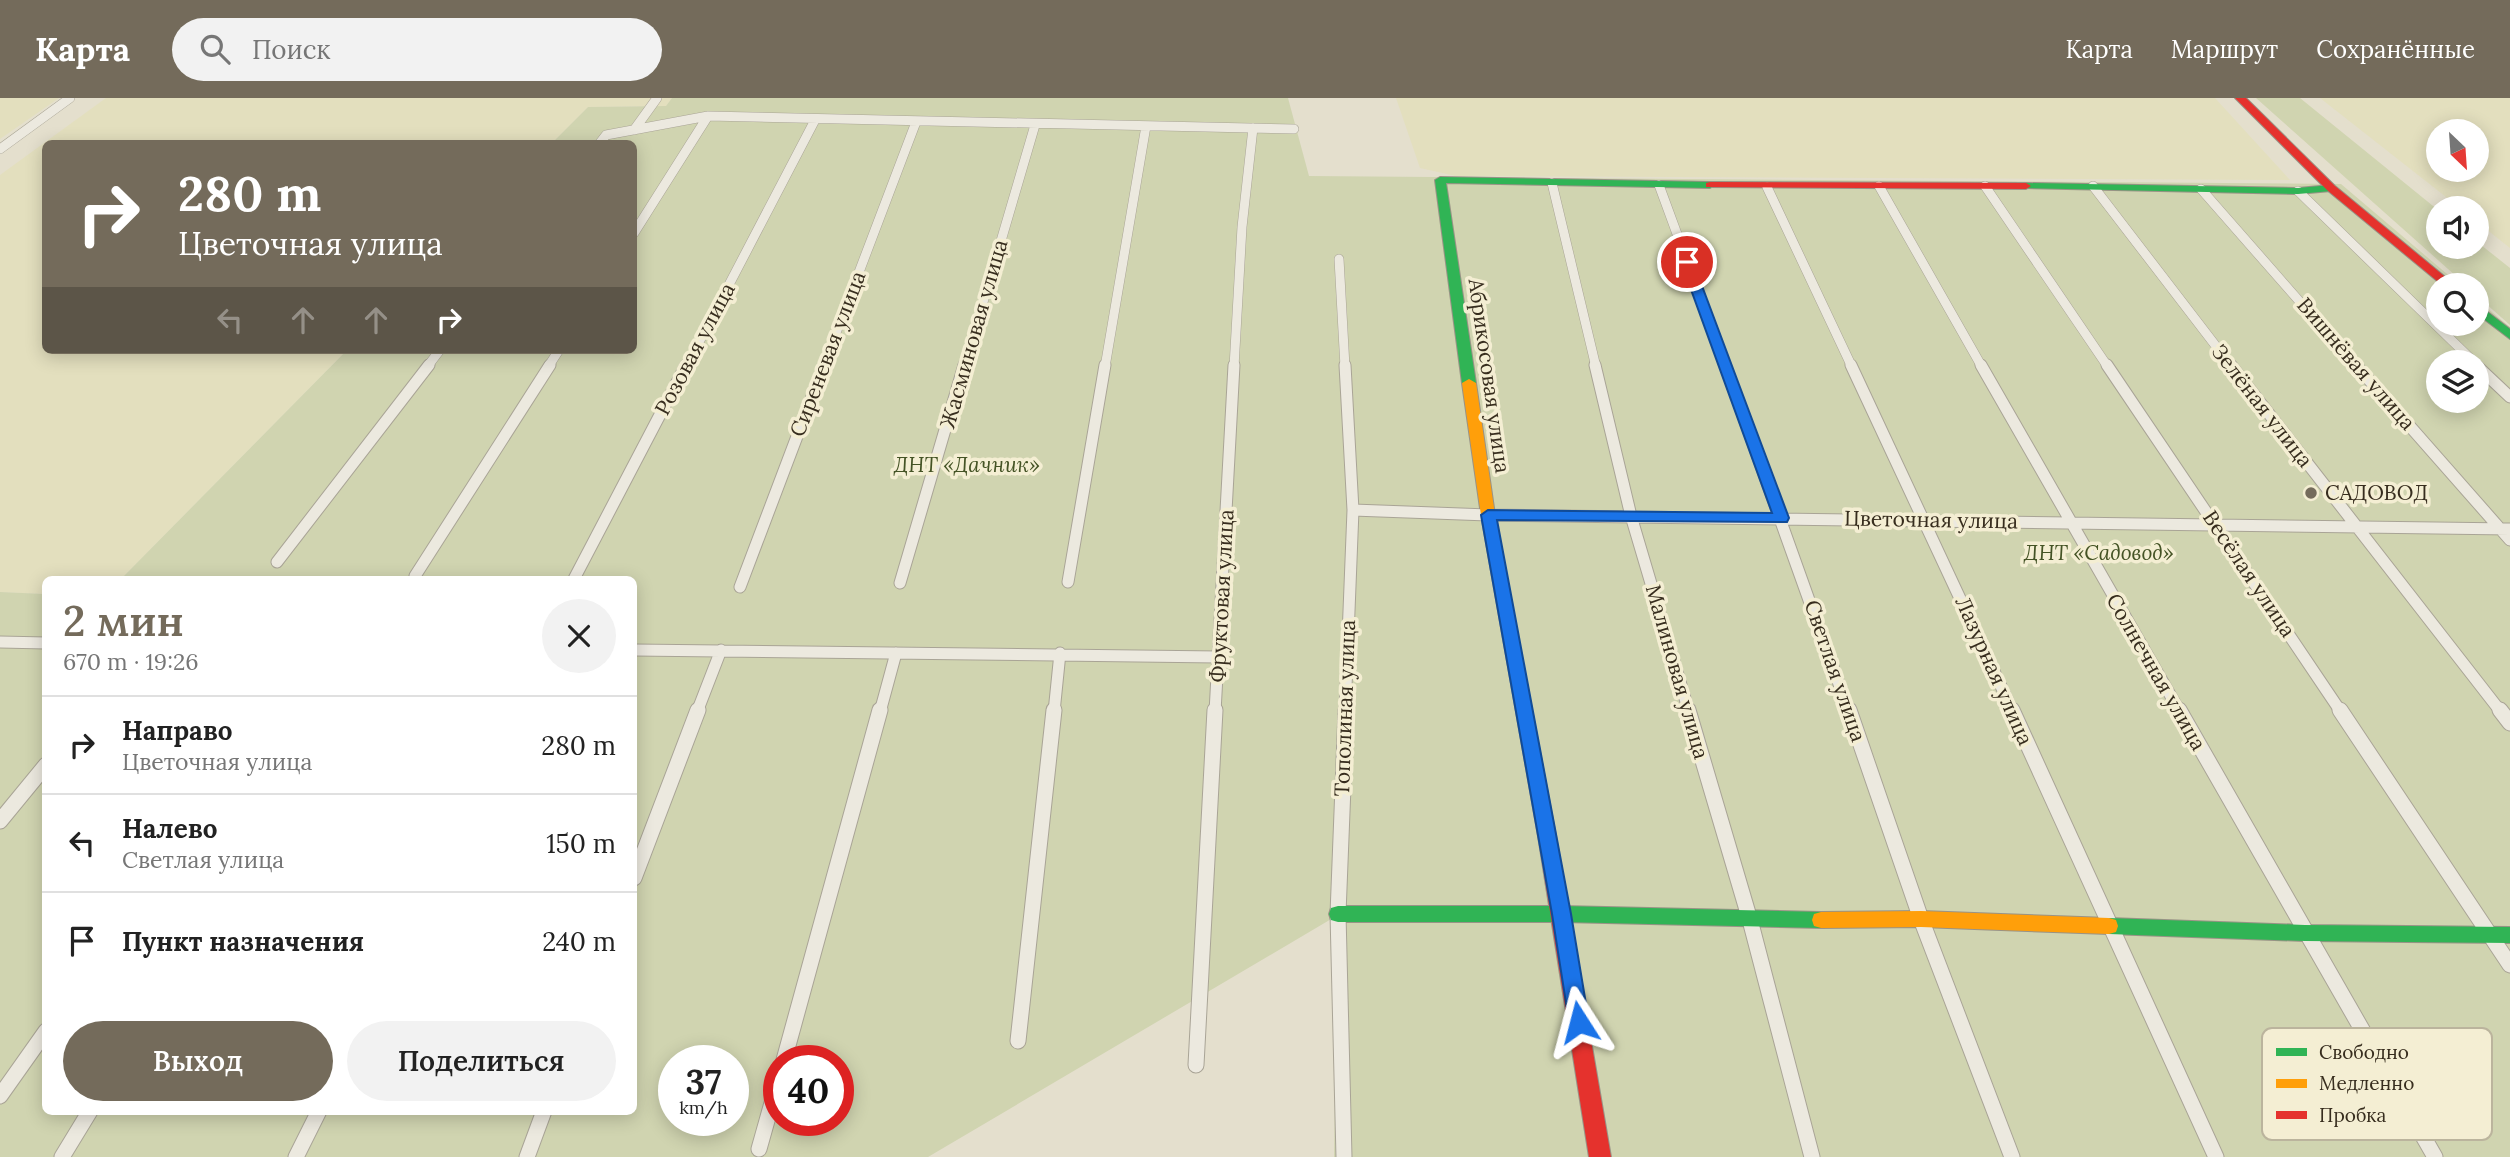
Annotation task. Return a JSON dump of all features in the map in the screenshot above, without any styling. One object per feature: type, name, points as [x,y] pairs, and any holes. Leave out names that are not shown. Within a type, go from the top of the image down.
[{"type":"street","points":[[0,149],[71,98]]},
{"type":"street","points":[[634,130],[657,98]]},
{"type":"street","points":[[2239,98],[2331,188],[2434,273]]},
{"type":"street","points":[[637,228],[708,116]]},
{"type":"street","points":[[602,140],[606,135],[708,116],[1294,129]]},
{"type":"street","name":"Розовая улица","points":[[576,576],[816,120]]},
{"type":"street","name":"Сиреневая улица","points":[[740,587],[916,122]]},
{"type":"street","name":"Жасминовая улица","points":[[900,583],[1035,125]]},
{"type":"street","points":[[1068,582],[1146,127]]},
{"type":"street","name":"Фруктовая улица","points":[[1196,1065],[1242,227],[1253,128]]},
{"type":"street","name":"Абрикосовая улица","points":[[1552,183],[1440,180],[1488,515],[1562,914],[1600,1157]]},
{"type":"street","points":[[1552,183],[1767,187],[2093,186],[2298,191],[2331,188]]},
{"type":"street","name":"Малиновая улица","points":[[1552,183],[1631,516],[1750,920],[1812,1157]]},
{"type":"street","name":"Светлая улица","points":[[1659,185],[1782,518],[1921,919],[2011,1157]]},
{"type":"street","name":"Солнечная улица","points":[[1878,186],[2360,1028]]},
{"type":"street","name":"Весёлая улица","points":[[1985,186],[2217,526],[2510,965]]},
{"type":"street","name":"Зелёная улица","points":[[2093,186],[2510,723]]},
{"type":"street","name":"Лазурная улица","points":[[1767,187],[1926,520],[2216,1157]]},
{"type":"street","name":"Вишнёвая улица","points":[[2201,189],[2505,529],[2510,540]]},
{"type":"street","points":[[2298,191],[2462,350]]},
{"type":"street","name":"Тополиная улица","points":[[1339,259],[1353,510],[1338,914],[1344,1157]]},
{"type":"street","points":[[2489,318],[2510,335]]},
{"type":"street","points":[[277,562],[437,354]]},
{"type":"street","points":[[415,576],[556,354]]},
{"type":"street","points":[[2489,377],[2510,397]]},
{"type":"street","name":"Цветочная улица","points":[[1353,510],[1488,515],[2505,529]]},
{"type":"street","points":[[0,642],[42,643]]},
{"type":"street","points":[[637,650],[1218,657]]},
{"type":"street","points":[[637,870],[721,650]]},
{"type":"street","points":[[788,1045],[896,653]]},
{"type":"street","points":[[1018,1041],[1060,653]]},
{"type":"street","points":[[0,821],[42,770]]},
{"type":"street","points":[[1338,914],[1562,914],[1750,920],[1921,919],[2305,933],[2510,934]]},
{"type":"street","points":[[0,1096],[42,1037]]},
{"type":"street","points":[[62,1157],[88,1115]]},
{"type":"street","points":[[296,1157],[317,1115]]},
{"type":"street","points":[[527,1157],[543,1115]]},
{"type":"street","points":[[759,1149],[763,1135]]},
{"type":"street","name":"Солнечная улица","points":[[2424,1140],[2434,1157]]},
{"type":"shaded area","points":[[0,98],[59,98],[0,139]]},
{"type":"shaded area","points":[[106,98],[672,98],[666,106],[588,107],[555,140],[48,140]]},
{"type":"shaded area","points":[[1396,98],[2215,98],[2290,180],[1456,176],[1420,168]]},
{"type":"shaded area","points":[[2320,98],[2510,98],[2510,248],[2489,231],[2489,196],[2445,196],[2427,182],[2489,182],[2489,119],[2426,119],[2426,181]]},
{"type":"shaded area","points":[[42,144],[42,354],[343,354],[124,576],[42,576],[42,594],[0,592],[0,175]]},
{"type":"green space","points":[[672,98],[1288,98],[1309,176],[2341,184],[2426,256],[2426,259],[2446,273],[2426,273],[2426,336],[2489,336],[2489,310],[2510,327],[2510,1157],[1334,1157],[1338,915],[928,1157],[0,1157],[0,592],[42,594],[42,1115],[637,1115],[637,576],[124,576],[343,354],[637,354],[637,140],[555,140],[588,107],[666,106]]},
{"type":"green space","points":[[2256,98],[2300,98],[2426,200],[2426,249]]},
{"type":"green space","points":[[2489,251],[2510,268],[2510,325],[2489,306],[2489,273],[2453,273],[2437,259],[2489,259]]},
{"type":"traffic: fast","points":[[1469,383],[1440,180],[1710,185]]},
{"type":"traffic: fast","points":[[2026,186],[2298,191],[2331,188]]},
{"type":"traffic: fast","points":[[2489,318],[2510,335]]},
{"type":"traffic: fast","points":[[1338,914],[1562,914],[1821,920]]},
{"type":"traffic: fast","points":[[2109,926],[2305,933],[2510,935]]},
{"type":"traffic: slow","points":[[1469,383],[1488,515],[1547,836]]},
{"type":"traffic: slow","points":[[1821,920],[1921,919],[2109,926]]},
{"type":"traffic: jam","points":[[2240,98],[2331,188],[2434,273]]},
{"type":"traffic: jam","points":[[1710,185],[2026,186]]},
{"type":"traffic: jam","points":[[1547,836],[1600,1157]]},
{"type":"place","name":"САДОВОД","points":[[2311,493]]},
{"type":"route","points":[[1579,1022],[1562,914],[1488,515],[1782,518],[1687,262]]},
{"type":"park label","name":"ДНТ «Дачник»","points":[[967,465]]},
{"type":"park label","name":"ДНТ «Садовод»","points":[[2099,553]]}]
